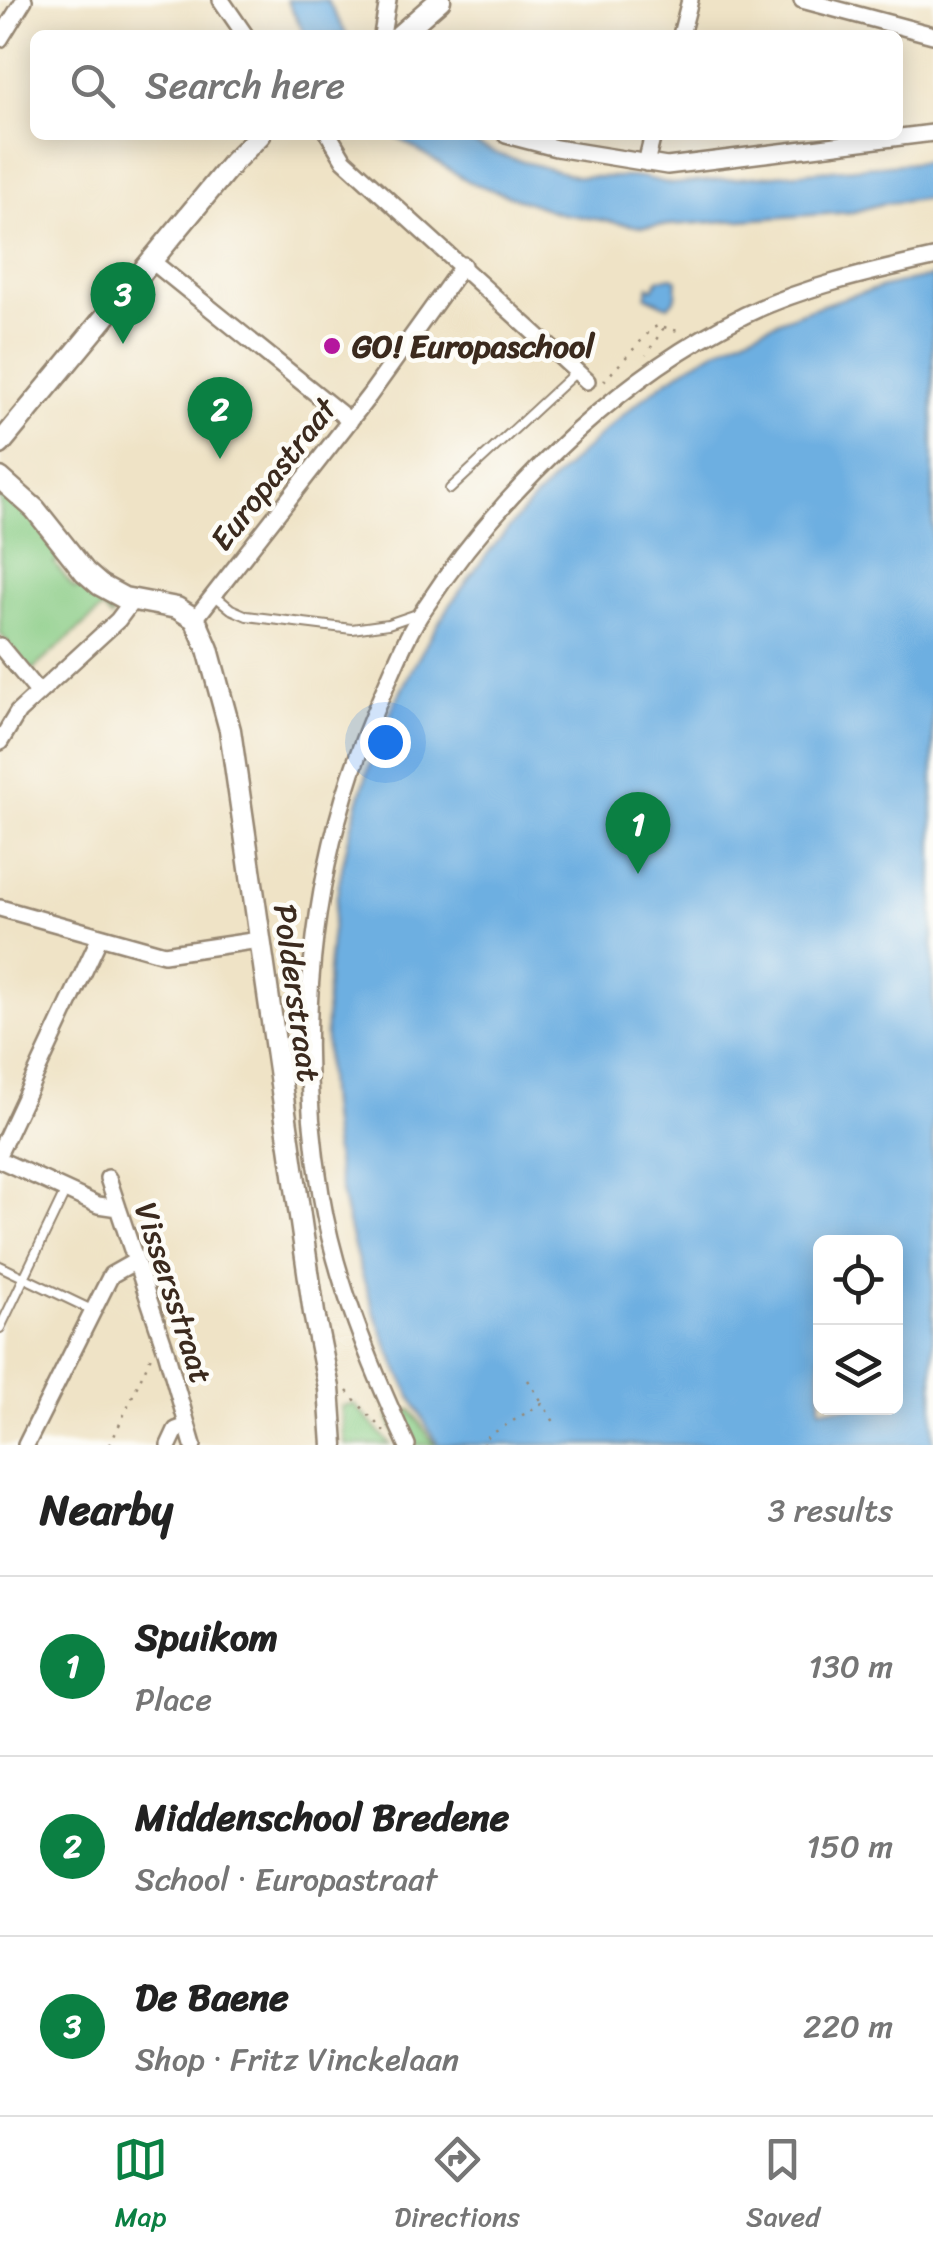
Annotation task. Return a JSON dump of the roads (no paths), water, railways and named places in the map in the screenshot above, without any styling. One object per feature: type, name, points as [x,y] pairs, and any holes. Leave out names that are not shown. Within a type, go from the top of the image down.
[{"type":"street","points":[[0,40],[24,0]]},
{"type":"street","points":[[221,0],[242,30]]},
{"type":"street","points":[[383,30],[388,0]]},
{"type":"street","points":[[406,30],[440,0]]},
{"type":"street","points":[[682,30],[690,0]]},
{"type":"street","points":[[802,0],[933,35]]},
{"type":"street","points":[[903,137],[933,133]]},
{"type":"street","points":[[0,444],[255,140]]},
{"type":"street","points":[[332,140],[344,160],[582,376]]},
{"type":"street","points":[[525,140],[667,166],[882,140]]},
{"type":"street","points":[[646,163],[653,140]]},
{"type":"street","points":[[407,1445],[336,1257],[321,1196],[307,1054],[318,916],[338,814],[376,707],[422,612],[473,539],[549,456],[625,388],[701,338],[747,314],[796,295],[933,258]]},
{"type":"street","points":[[152,262],[350,421]]},
{"type":"street","name":"Europastraat","points":[[195,619],[350,421],[463,265]]},
{"type":"street","points":[[0,478],[35,509],[92,579],[132,600],[168,604],[195,619]]},
{"type":"street","points":[[0,742],[18,712],[118,620],[132,600]]},
{"type":"street","name":"Polderstraat","points":[[195,619],[227,716],[314,1313],[329,1388],[333,1445]]},
{"type":"street","points":[[0,646],[38,692]]},
{"type":"street","points":[[0,908],[164,954],[259,940]]},
{"type":"street","points":[[0,1151],[100,937]]},
{"type":"street","points":[[0,1160],[98,1205],[118,1208]]},
{"type":"street","name":"Vissersstraat","points":[[108,1178],[193,1445]]},
{"type":"street","points":[[26,1445],[111,1275],[134,1262]]},
{"type":"street","name":"Vissersstraat","points":[[168,1445],[176,1430],[187,1426]]},
{"type":"lane","points":[[450,490],[582,376]]},
{"type":"lane","points":[[214,595],[247,616],[352,629],[378,626],[422,612]]},
{"type":"lane","points":[[0,1328],[66,1190]]},
{"type":"lane","points":[[0,1266],[94,1311]]},
{"type":"water","points":[[287,0],[327,0],[344,30],[302,30]]},
{"type":"water","points":[[401,140],[467,140],[500,155],[579,177],[641,177],[672,184],[933,161],[933,198],[881,204],[853,212],[642,227],[558,213],[470,182]]},
{"type":"water","points":[[933,276],[933,1445],[438,1445],[395,1364],[363,1277],[340,1188],[328,1096],[326,1004],[334,911],[353,821],[382,733],[417,660],[460,591],[510,527],[565,468],[650,393],[706,356],[760,329],[845,298]]},
{"type":"water","points":[[659,279],[677,280],[676,297],[668,306],[646,296],[649,286],[653,289]]},
{"type":"place","name":"De Baene","points":[[123,344]]},
{"type":"place","name":"GO! Europaschool","points":[[332,346]]},
{"type":"place","name":"Middenschool Bredene","points":[[220,459]]},
{"type":"place","name":"Spuikom","points":[[638,874]]}]
